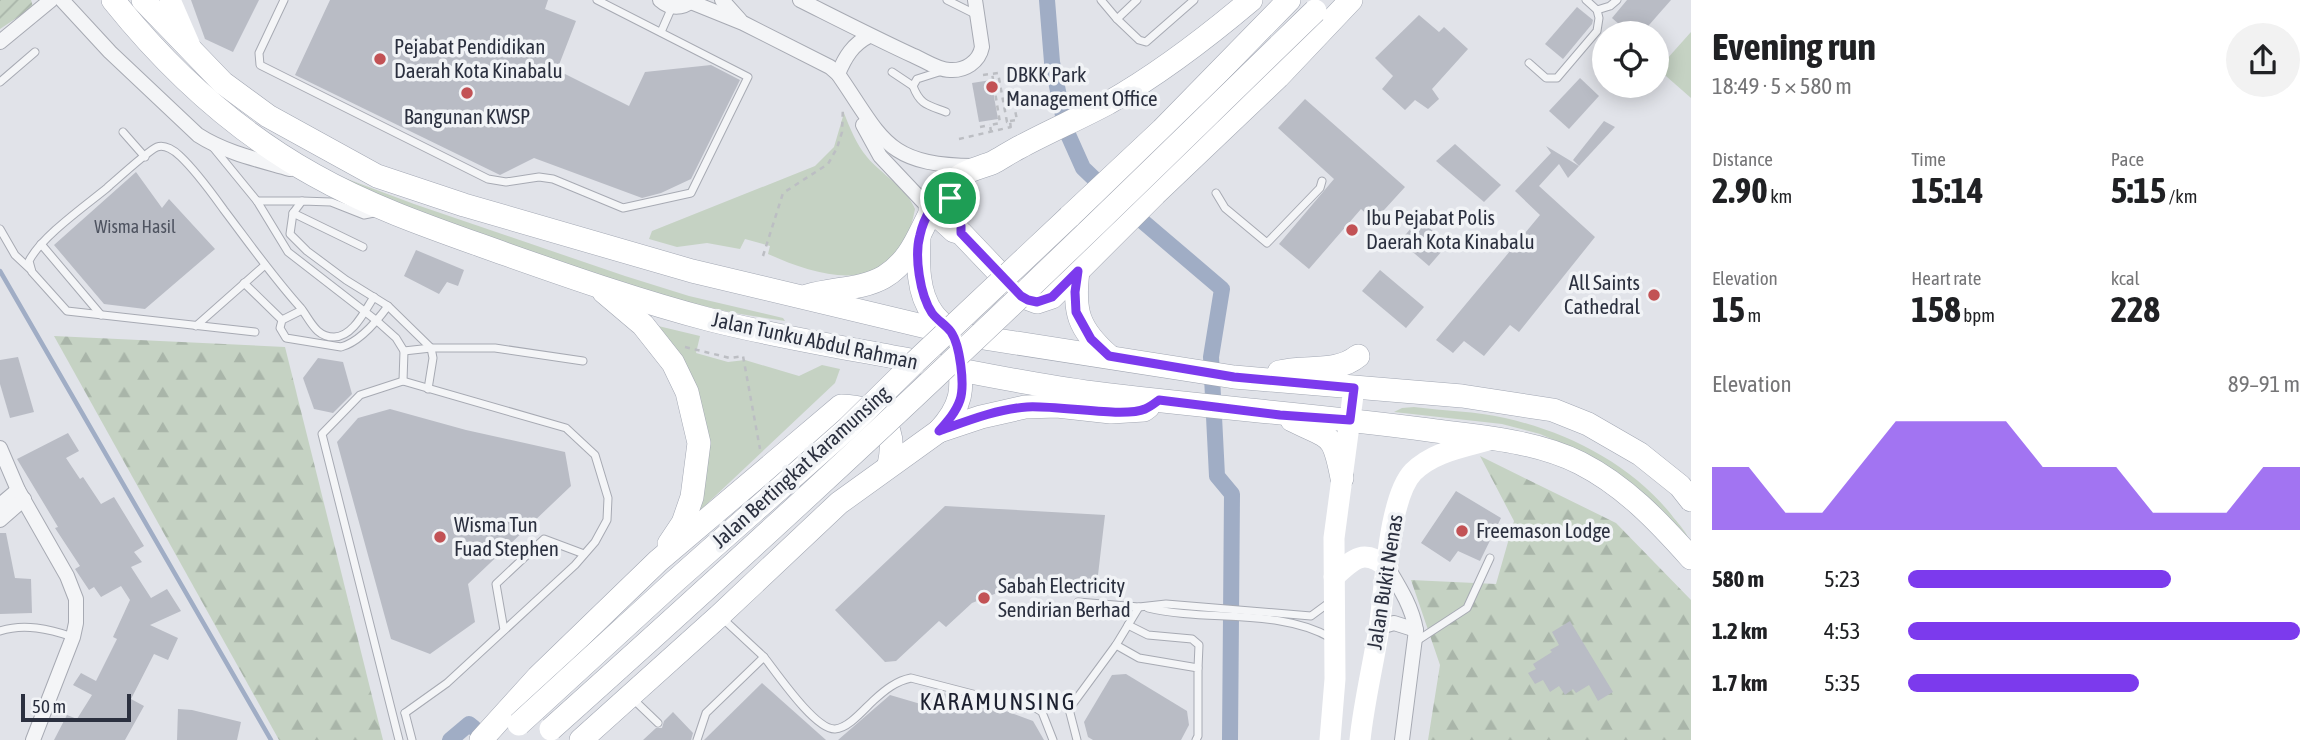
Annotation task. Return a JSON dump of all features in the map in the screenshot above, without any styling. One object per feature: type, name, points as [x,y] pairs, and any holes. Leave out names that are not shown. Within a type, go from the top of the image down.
[{"type":"main road","name":"Jalan Tunku Abdul Rahman","points":[[113,0],[185,81],[274,150],[315,176],[389,211],[597,287],[713,320],[961,370],[1092,392],[1280,415],[1350,420],[1492,439],[1549,450],[1599,474],[1643,506],[1691,558]]},
{"type":"main road","name":"Jalan Tunku Abdul Rahman","points":[[143,0],[223,83],[268,116],[377,176],[488,213],[692,271],[952,333],[1234,377],[1462,396],[1553,410],[1588,424],[1640,454],[1672,480],[1691,500]]},
{"type":"main road","points":[[170,0],[190,48]]},
{"type":"main road","points":[[780,335],[793,321],[794,296],[871,283],[885,276],[911,252],[930,209],[961,175],[991,163],[1015,137],[1108,102],[1209,35],[1251,0]]},
{"type":"main road","name":"Jalan Bertingkat Karamunsing","points":[[501,740],[848,428],[1162,130],[1289,0]]},
{"type":"main road","points":[[930,209],[954,231],[961,233],[1021,296],[1037,302],[1052,297],[1278,77],[1350,0]]},
{"type":"main road","name":"Jalan Bertingkat Karamunsing","points":[[545,734],[650,641],[948,365],[1192,132],[1320,5]]},
{"type":"main road","points":[[950,185],[952,213],[961,226],[961,233]]},
{"type":"main road","points":[[919,235],[918,269],[932,313],[978,358],[1006,377]]},
{"type":"main road","points":[[1078,271],[1076,312],[1091,339],[1109,356]]},
{"type":"main road","points":[[597,287],[643,325],[673,363],[687,392],[699,443],[692,497],[683,523],[658,561]]},
{"type":"main road","points":[[581,740],[839,503],[939,431],[949,420],[960,399],[961,370],[952,333]]},
{"type":"main road","points":[[1260,380],[1282,371],[1336,367],[1349,363],[1358,356]]},
{"type":"main road","name":"Jalan Bukit Nenas","points":[[1330,740],[1335,679],[1334,538],[1354,388]]},
{"type":"main road","points":[[939,431],[981,417],[1025,407],[1057,406],[1111,412],[1144,410],[1159,400]]},
{"type":"main road","points":[[481,740],[538,677],[658,561],[841,406],[862,407],[880,416],[893,448],[889,465]]},
{"type":"main road","points":[[1280,415],[1331,440],[1336,448],[1342,478]]},
{"type":"main road","name":"Jalan Bukit Nenas","points":[[1357,740],[1380,626],[1392,530],[1399,500],[1412,474],[1431,457],[1492,439]]},
{"type":"main road","points":[[1334,577],[1356,559],[1367,556],[1376,558],[1388,568]]},
{"type":"street","points":[[0,42],[51,0]]},
{"type":"street","points":[[62,0],[110,52],[208,141],[242,155],[315,176]]},
{"type":"street","points":[[722,0],[743,23]]},
{"type":"street","points":[[738,0],[743,23]]},
{"type":"street","points":[[804,1],[869,36],[950,70],[970,65],[979,58],[982,47],[975,0]]},
{"type":"street","points":[[666,4],[681,7],[692,1],[743,23],[830,67],[840,77],[876,132],[899,152],[938,164],[979,166]]},
{"type":"street","points":[[869,36],[858,42],[845,57],[840,77],[880,156],[930,209]]},
{"type":"street","points":[[0,448],[21,494],[67,576],[76,599],[73,637],[33,740]]},
{"type":"street","points":[[0,505],[21,494]]},
{"type":"street","points":[[0,520],[21,494]]},
{"type":"street","points":[[1388,568],[1408,604],[1415,636],[1402,740]]},
{"type":"street","points":[[1380,626],[1394,623],[1415,636]]},
{"type":"lane","points":[[284,0],[259,53],[261,65],[488,179],[506,182],[539,177],[553,179],[623,208],[691,193],[748,77],[597,0]]},
{"type":"lane","points":[[947,0],[978,15]]},
{"type":"lane","points":[[1101,0],[1139,40],[1146,42],[1194,0]]},
{"type":"lane","points":[[1117,19],[1137,0]]},
{"type":"lane","points":[[1529,63],[1546,78],[1557,78],[1597,31],[1600,18],[1597,10],[1586,0]]},
{"type":"lane","points":[[1597,10],[1610,6],[1617,0]]},
{"type":"lane","points":[[661,32],[666,4]]},
{"type":"lane","points":[[0,82],[35,52]]},
{"type":"lane","points":[[913,86],[917,79],[950,70]]},
{"type":"lane","points":[[892,72],[913,86],[918,99],[946,112]]},
{"type":"lane","points":[[123,132],[145,157]]},
{"type":"lane","points":[[208,141],[257,201],[288,252],[396,338],[404,351],[403,382]]},
{"type":"lane","points":[[32,272],[29,261],[41,244],[157,147],[168,147],[180,156],[210,191],[302,310],[312,327],[332,338],[342,336],[357,322],[374,296]]},
{"type":"lane","points":[[1216,192],[1225,208],[1267,243],[1320,188],[1322,181]]},
{"type":"lane","points":[[257,201],[331,202],[365,215],[389,211]]},
{"type":"lane","points":[[302,201],[293,214],[290,234],[336,273],[388,306],[431,348],[433,358],[428,388]]},
{"type":"lane","points":[[293,214],[363,247]]},
{"type":"lane","points":[[0,229],[15,255],[67,311],[255,332]]},
{"type":"lane","points":[[41,244],[101,315]]},
{"type":"lane","points":[[196,326],[265,265]]},
{"type":"lane","points":[[244,283],[282,320]]},
{"type":"lane","points":[[302,310],[282,320],[280,328],[286,338],[341,347],[377,321],[388,306]]},
{"type":"lane","points":[[299,340],[312,327]]},
{"type":"lane","points":[[404,351],[431,348],[495,348],[583,361]]},
{"type":"lane","points":[[399,740],[322,434],[360,395],[403,382],[566,428],[595,454],[607,498],[607,520],[595,542],[584,554],[447,683],[405,713]]},
{"type":"lane","points":[[504,630],[496,584],[544,539],[584,554]]},
{"type":"lane","points":[[1415,636],[1466,608],[1490,558]]},
{"type":"lane","points":[[1078,602],[1141,607],[1198,617],[1311,616],[1334,599]]},
{"type":"lane","points":[[1077,740],[1069,709],[1141,607],[1166,604],[1198,606],[1256,615],[1293,622],[1335,640]]},
{"type":"lane","points":[[719,616],[764,657],[800,702],[823,725],[835,729],[846,724],[899,680],[911,678],[992,699],[1032,706],[1042,712],[1053,740]]},
{"type":"lane","points":[[1128,625],[1149,635],[1192,639],[1199,645],[1196,740]]},
{"type":"lane","points":[[0,631],[14,626],[50,629],[73,637]]},
{"type":"lane","points":[[1116,645],[1139,658],[1198,668]]},
{"type":"lane","points":[[697,740],[706,713],[764,657]]},
{"type":"lane","points":[[630,696],[658,723]]},
{"type":"lane","points":[[390,709],[405,713]]},
{"type":"lane","points":[[405,713],[412,740]]},
{"type":"path","points":[[979,75],[992,74],[1000,123],[979,127]]},
{"type":"path","points":[[763,256],[783,193],[828,163],[837,148],[842,132],[843,104]]},
{"type":"path","points":[[1010,121],[1017,120],[1015,110]]},
{"type":"path","points":[[990,125],[991,132]]},
{"type":"path","points":[[959,139],[991,132],[1015,137]]},
{"type":"path","points":[[666,354],[680,347],[730,358],[743,356],[761,453]]},
{"type":"green space","points":[[0,0],[31,0],[33,7],[0,29]]},
{"type":"green space","points":[[1691,32],[1691,98],[1669,79],[1669,57]]},
{"type":"green space","points":[[844,113],[863,152],[906,194],[915,209],[907,237],[894,257],[878,269],[859,275],[815,271],[768,254],[770,246],[745,239],[740,249],[707,243],[677,247],[649,239],[652,231],[815,166],[834,147]]},
{"type":"green space","points":[[326,171],[625,276],[689,296],[783,318],[785,321],[687,302],[623,283],[412,211]]},
{"type":"green space","points":[[654,325],[700,336],[696,353],[728,362],[745,360],[799,376],[822,365],[840,369],[835,383],[695,515],[702,447]]},
{"type":"green space","points":[[54,336],[285,347],[383,740],[279,740]]},
{"type":"green space","points":[[1414,407],[1505,418],[1574,441],[1616,465],[1654,495],[1684,530],[1691,549],[1577,450],[1540,434],[1502,424],[1394,412]]},
{"type":"green space","points":[[1480,456],[1616,523],[1691,600],[1691,740],[1428,740],[1440,665],[1411,580],[1496,584],[1514,521]]},
{"type":"building","points":[[191,0],[259,0],[233,52],[205,39]]},
{"type":"building","name":"Bangunan KWSP","points":[[330,0],[548,0],[545,9],[576,21],[557,70],[629,106],[645,72],[711,65],[740,80],[691,179],[661,193],[642,198],[534,158],[500,175],[295,75]]},
{"type":"building","points":[[1627,0],[1671,0],[1653,21],[1615,21],[1612,18]]},
{"type":"building","points":[[1577,7],[1593,20],[1563,59],[1545,44]]},
{"type":"building","points":[[1419,15],[1439,32],[1444,27],[1468,49],[1432,89],[1439,99],[1428,109],[1415,100],[1405,110],[1382,89],[1393,76],[1375,58]]},
{"type":"building","points":[[1580,78],[1592,89],[1592,98],[1597,98],[1569,129],[1549,111]]},
{"type":"building","points":[[991,80],[998,119],[979,122],[972,83]]},
{"type":"building","points":[[1305,99],[1405,187],[1374,221],[1361,209],[1309,269],[1279,244],[1334,179],[1278,128]]},
{"type":"building","points":[[1604,121],[1615,127],[1579,166],[1573,160]]},
{"type":"building","points":[[1455,144],[1501,185],[1484,202],[1436,161]]},
{"type":"building","points":[[1546,146],[1579,166],[1568,178],[1559,164],[1539,186],[1595,237],[1519,332],[1510,325],[1484,356],[1464,341],[1453,353],[1436,340],[1540,215],[1515,191],[1551,153]]},
{"type":"building","name":"Wisma Hasil","points":[[136,172],[162,208],[169,199],[215,249],[145,309],[104,304],[54,245]]},
{"type":"building","points":[[1419,219],[1448,244],[1429,266],[1400,241]]},
{"type":"building","points":[[416,250],[464,270],[458,286],[447,282],[439,294],[404,276]]},
{"type":"building","points":[[1380,270],[1424,307],[1406,328],[1362,291]]},
{"type":"building","points":[[18,357],[34,412],[10,418],[0,384],[0,360]]},
{"type":"building","points":[[318,358],[343,362],[352,394],[333,413],[314,409],[303,378]]},
{"type":"building","name":"Wisma Tun Fuad Stephen","points":[[390,409],[466,430],[565,452],[571,486],[468,584],[475,622],[430,654],[391,639],[337,442],[358,418]]},
{"type":"building","points":[[68,433],[79,451],[66,458],[80,479],[83,477],[101,504],[114,497],[144,546],[134,552],[142,562],[131,567],[151,598],[167,589],[181,611],[150,625],[178,638],[168,660],[154,654],[131,699],[144,706],[125,740],[54,740],[67,715],[77,719],[92,695],[73,685],[81,673],[96,681],[117,639],[113,637],[130,600],[121,586],[101,597],[94,587],[89,590],[75,569],[80,566],[55,528],[58,527],[17,459]]},
{"type":"building","name":"Freemason Lodge","points":[[1456,491],[1501,518],[1480,561],[1458,551],[1450,562],[1421,543]]},
{"type":"building","points":[[945,506],[1105,515],[1098,575],[1091,584],[1034,581],[1032,594],[997,593],[972,603],[946,627],[939,621],[896,661],[885,662],[835,610]]},
{"type":"building","points":[[0,533],[6,533],[15,578],[31,579],[32,613],[0,614]]},
{"type":"building","points":[[1570,621],[1613,692],[1598,701],[1589,685],[1576,693],[1573,689],[1565,695],[1559,686],[1550,692],[1543,680],[1535,684],[1528,673],[1536,669],[1533,664],[1559,645],[1552,632]]},
{"type":"building","points":[[1126,674],[1187,711],[1189,725],[1181,740],[1093,740],[1088,737],[1084,722],[1112,675]]},
{"type":"building","points":[[762,683],[826,740],[704,740]]},
{"type":"building","points":[[943,693],[990,705],[1033,721],[1044,740],[838,740],[890,695],[924,705],[940,700]]},
{"type":"building","points":[[178,709],[241,722],[237,740],[177,740]]},
{"type":"building","points":[[673,712],[693,733],[691,740],[643,740],[656,728],[662,728],[664,721]]},
{"type":"waterway","points":[[1047,0],[1052,62],[1066,130],[1083,168],[1107,191]]},
{"type":"waterway","points":[[1127,208],[1222,289],[1211,357],[1217,476],[1232,494],[1230,740]]},
{"type":"waterway","points":[[0,271],[271,740]]},
{"type":"waterway","points":[[450,740],[469,724],[474,728]]},
{"type":"place","name":"Pejabat Pendidikan Daerah Kota Kinabalu","points":[[380,59]]},
{"type":"place","name":"DBKK Park Management Office","points":[[992,87]]},
{"type":"place","name":"Bangunan KWSP","points":[[467,93]]},
{"type":"place","name":"Ibu Pejabat Polis Daerah Kota Kinabalu","points":[[1352,230]]},
{"type":"place","name":"All Saints Cathedral","points":[[1654,295]]},
{"type":"place","name":"Freemason Lodge","points":[[1462,531]]},
{"type":"place","name":"Wisma Tun Fuad Stephen","points":[[440,537]]},
{"type":"place","name":"Sabah Electricity Sendirian Berhad","points":[[984,598]]},
{"type":"district","name":"KARAMUNSING","points":[[998,702]]},
{"type":"route","points":[[950,185],[950,198],[952,213],[961,226],[961,233],[1021,296],[1028,300],[1037,302],[1052,297],[1078,271],[1076,312],[1091,339],[1109,356],[1234,377],[1354,388],[1350,420],[1280,415],[1159,400],[1144,410],[1111,412],[1057,406],[1025,407],[981,417],[939,431],[949,420],[960,399],[961,370],[952,333],[932,313],[923,291],[918,269],[919,235],[930,209],[950,185]]}]
